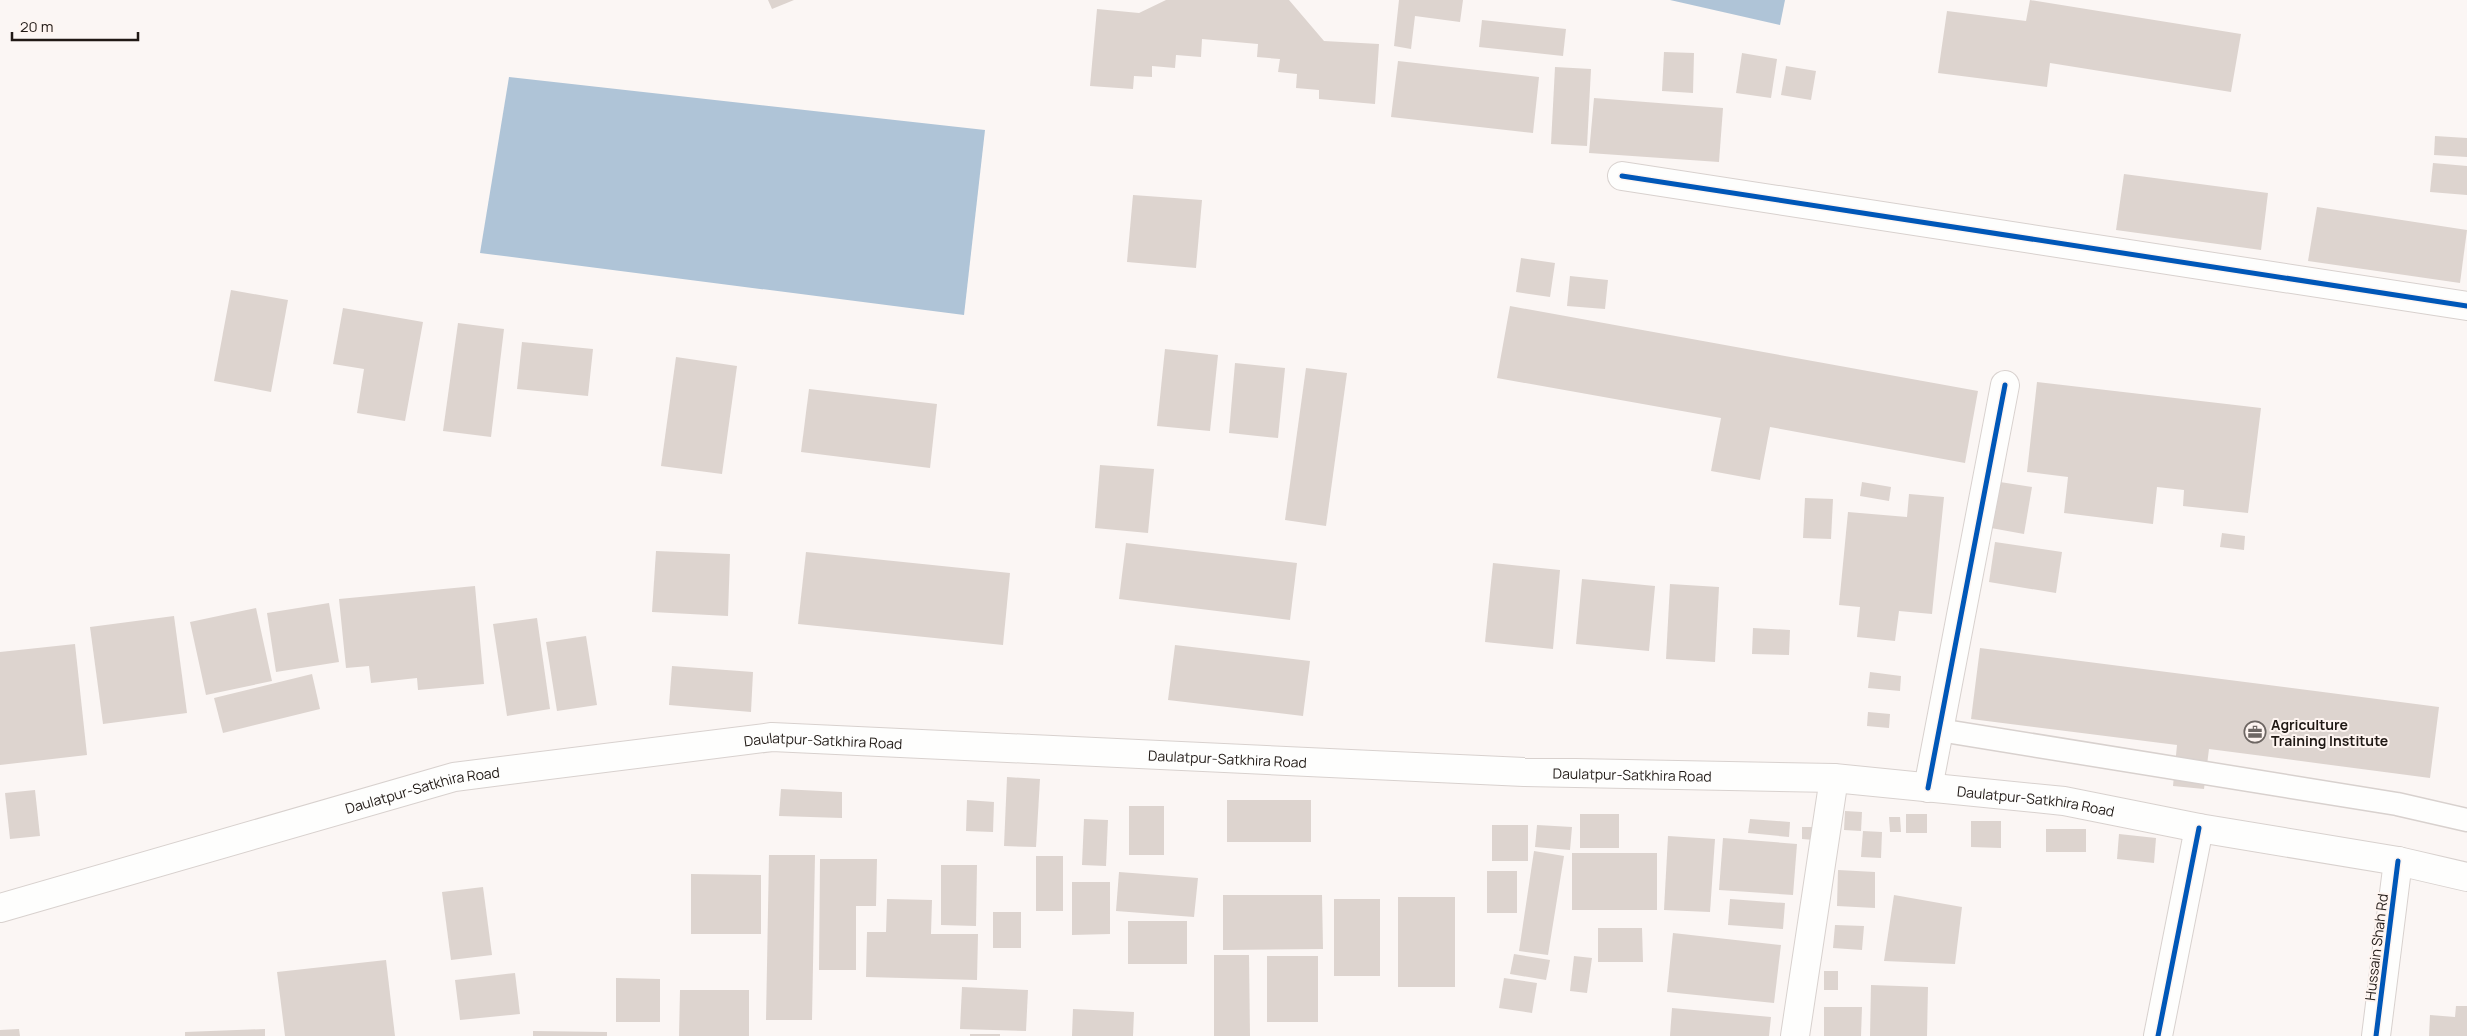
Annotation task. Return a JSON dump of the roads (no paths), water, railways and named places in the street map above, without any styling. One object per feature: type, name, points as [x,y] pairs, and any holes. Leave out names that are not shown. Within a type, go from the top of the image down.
[{"type":"main road","points":[[1622,176],[2467,306]]},
{"type":"main road","points":[[1928,788],[2006,385]]},
{"type":"main road","name":"Daulatpur-Satkhira Road","points":[[0,908],[454,776],[772,737],[1524,772],[1834,778],[2064,801],[2199,828],[2398,861],[2467,877]]},
{"type":"main road","points":[[1795,1036],[1834,778]]},
{"type":"main road","points":[[2158,1036],[2199,828]]},
{"type":"main road","name":"Hussain Shah Rd","points":[[2376,1036],[2398,861]]},
{"type":"lane","points":[[1940,730],[2388,803],[2467,820]]},
{"type":"water","points":[[1670,0],[1785,0],[1780,25]]},
{"type":"water","points":[[509,77],[985,130],[964,315],[480,253]]},
{"type":"place","name":"Agriculture Training Institute","points":[[2255,732]]}]
